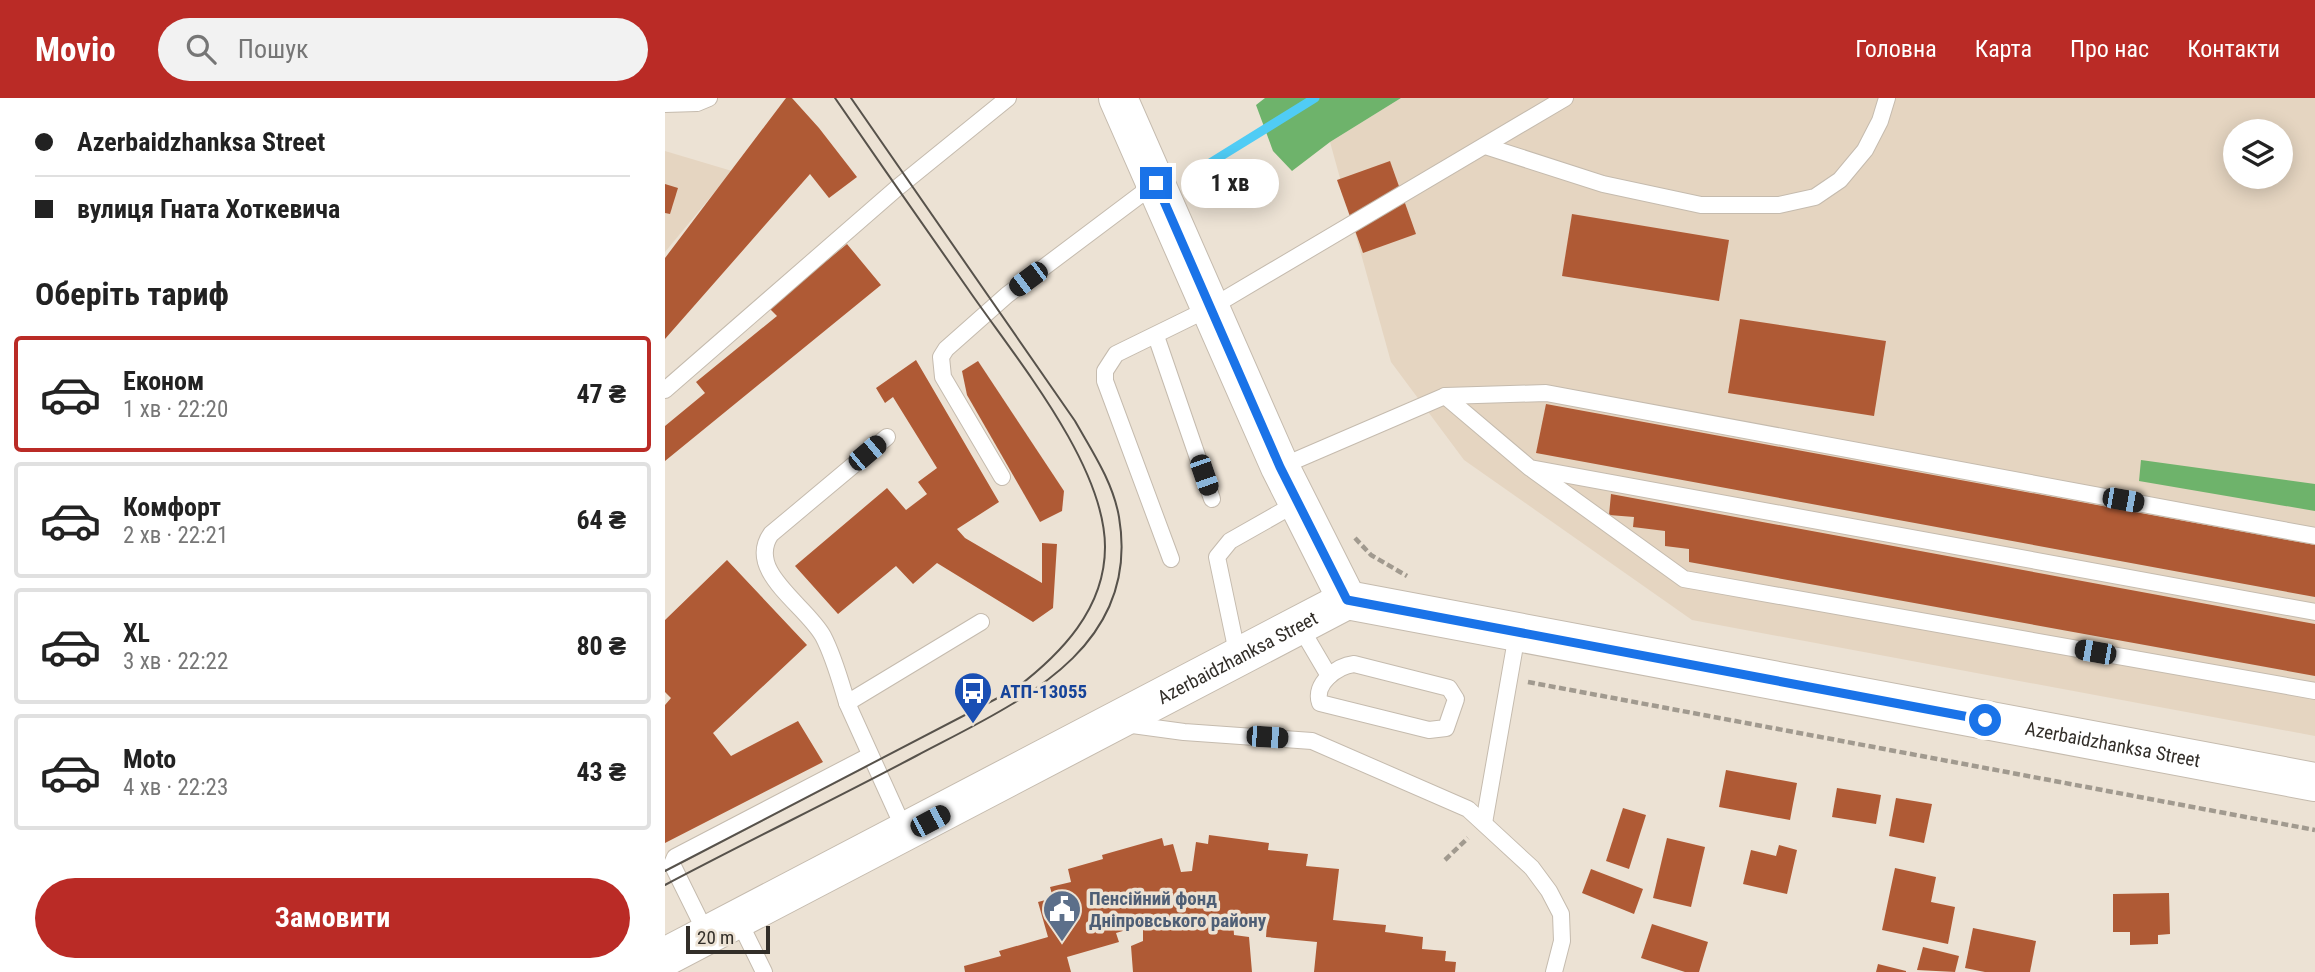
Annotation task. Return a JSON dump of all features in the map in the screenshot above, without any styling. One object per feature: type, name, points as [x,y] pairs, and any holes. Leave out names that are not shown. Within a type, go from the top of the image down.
[{"type":"street","points":[[1118,98],[1280,467],[1347,600]]},
{"type":"street","name":"Azerbaidzhanksa Street","points":[[665,957],[1347,600],[2315,782]]},
{"type":"lane","points":[[665,104],[697,103],[709,98]]},
{"type":"lane","points":[[665,390],[897,188],[1008,98]]},
{"type":"lane","points":[[1171,559],[1105,381],[1105,371],[1116,354],[1210,309],[1565,98]]},
{"type":"lane","points":[[1485,146],[1603,184],[1700,205],[1779,205],[1815,197],[1840,180],[1865,150],[1880,121],[1887,98]]},
{"type":"lane","points":[[1002,477],[943,377],[941,357],[946,349],[1007,295],[1156,183]]},
{"type":"lane","points":[[1156,336],[1212,499]]},
{"type":"lane","points":[[1280,467],[1445,396],[1546,393],[2315,536]]},
{"type":"lane","points":[[1445,396],[1530,468],[1684,579],[2315,691]]},
{"type":"lane","points":[[887,437],[771,534],[764,544],[765,566],[822,634],[837,667],[846,703],[906,833]]},
{"type":"lane","points":[[1530,468],[2315,612]]},
{"type":"lane","points":[[1238,658],[1217,557],[1230,541],[1297,503]]},
{"type":"lane","points":[[846,703],[981,622]]},
{"type":"lane","points":[[1299,625],[1329,676]]},
{"type":"lane","points":[[1484,823],[1517,634]]},
{"type":"lane","points":[[1354,664],[1442,684],[1454,692],[1456,699],[1451,720],[1446,729],[1429,730],[1325,705],[1320,703],[1319,693],[1329,676],[1354,664]]},
{"type":"lane","points":[[1116,722],[1184,732],[1312,741],[1468,809],[1532,868],[1549,891],[1561,914],[1562,941],[1554,972]]},
{"type":"lane","points":[[764,972],[722,927],[671,864],[673,859],[869,755]]},
{"type":"path","points":[[1509,679],[2315,830]]},
{"type":"path","points":[[1445,860],[1484,823]]},
{"type":"shaded area","points":[[1401,98],[2315,98],[2315,736],[1692,620],[1464,460],[1391,362],[1330,142]]},
{"type":"shaded area","points":[[665,151],[732,171],[665,252]]},
{"type":"green space","points":[[1265,98],[1401,98],[1330,142],[1292,171],[1273,151],[1256,105]]},
{"type":"green space","points":[[2141,460],[2315,484],[2315,511],[2139,481]]},
{"type":"building","points":[[786,98],[792,98],[819,128],[857,177],[829,198],[810,174],[665,339],[665,258]]},
{"type":"building","points":[[1390,161],[1416,234],[1363,253],[1337,180]]},
{"type":"building","points":[[665,184],[678,188],[670,214],[665,213]]},
{"type":"building","points":[[1572,214],[1729,240],[1719,301],[1562,276]]},
{"type":"building","points":[[847,244],[881,285],[665,461],[665,426],[705,393],[696,382],[777,316],[769,308]]},
{"type":"building","points":[[1740,319],[1886,341],[1874,416],[1728,393]]},
{"type":"building","points":[[916,360],[999,502],[957,529],[965,538],[1042,583],[1042,543],[1057,544],[1053,608],[1033,622],[937,563],[913,584],[896,566],[838,614],[795,566],[887,488],[906,510],[927,494],[918,482],[937,468],[893,397],[885,403],[876,388]]},
{"type":"building","points":[[978,361],[1064,491],[1062,511],[1040,522],[967,395],[962,371]]},
{"type":"building","points":[[1546,404],[2315,545],[2315,597],[1536,453]]},
{"type":"building","points":[[1611,494],[2315,624],[2315,676],[1689,562],[1689,549],[1665,546],[1665,531],[1633,527],[1634,517],[1609,515]]},
{"type":"building","points":[[727,560],[807,645],[713,733],[731,756],[798,721],[823,762],[665,843],[665,705],[671,698],[665,692],[665,620]]},
{"type":"building","points":[[1726,770],[1797,783],[1790,820],[1719,807]]},
{"type":"building","points":[[1837,788],[1881,795],[1876,824],[1832,817]]},
{"type":"building","points":[[1896,798],[1932,804],[1924,843],[1889,836]]},
{"type":"building","points":[[1623,808],[1646,815],[1629,869],[1606,861]]},
{"type":"building","points":[[1209,835],[1269,843],[1268,850],[1308,854],[1306,866],[1339,869],[1333,920],[1386,925],[1385,932],[1423,937],[1422,949],[1446,951],[1445,961],[1456,962],[1455,972],[1314,972],[1317,942],[1266,937],[1267,923],[1233,919],[1234,935],[1249,937],[1252,972],[1133,972],[1131,946],[1143,941],[1143,925],[1116,933],[1119,942],[1067,957],[1071,972],[965,972],[964,966],[1001,956],[999,951],[1048,937],[1038,902],[1053,898],[1050,887],[1071,882],[1068,869],[1103,859],[1102,855],[1162,838],[1164,846],[1173,844],[1181,872],[1192,871],[1196,842],[1208,844]]},
{"type":"building","points":[[1667,838],[1705,847],[1691,907],[1653,898]]},
{"type":"building","points":[[1779,845],[1797,850],[1787,894],[1743,884],[1751,850],[1776,856]]},
{"type":"building","points":[[1895,868],[1936,877],[1931,902],[1955,907],[1948,944],[1882,930]]},
{"type":"building","points":[[1591,869],[1643,889],[1634,914],[1582,893]]},
{"type":"building","points":[[2169,893],[2170,934],[2158,935],[2158,944],[2130,945],[2130,932],[2113,932],[2113,894]]},
{"type":"building","points":[[1652,924],[1708,942],[1699,972],[1685,972],[1641,958]]},
{"type":"building","points":[[1973,928],[2036,941],[2030,972],[1985,972],[1965,968]]},
{"type":"building","points":[[1923,947],[1959,956],[1955,972],[1917,970]]},
{"type":"building","points":[[1878,964],[1906,971],[1906,972],[1876,972]]},
{"type":"waterway","points":[[1210,163],[1315,98]]},
{"type":"tram line","points":[[665,871],[1015,689],[1048,661],[1077,628],[1089,610],[1103,569],[1105,547],[1101,515],[1090,481],[1074,447],[1032,378],[835,98]]},
{"type":"tram line","points":[[665,885],[953,737],[1028,694],[1062,668],[1090,638],[1110,604],[1121,564],[1116,504],[1107,479],[1075,421],[851,98]]},
{"type":"place","name":"АТП-13055","points":[[973,725]]},
{"type":"place","name":"Пенсійний фонд Дніпровського району","points":[[1062,943]]},
{"type":"route","points":[[1156,183],[1280,467],[1347,600],[1985,720]]}]
